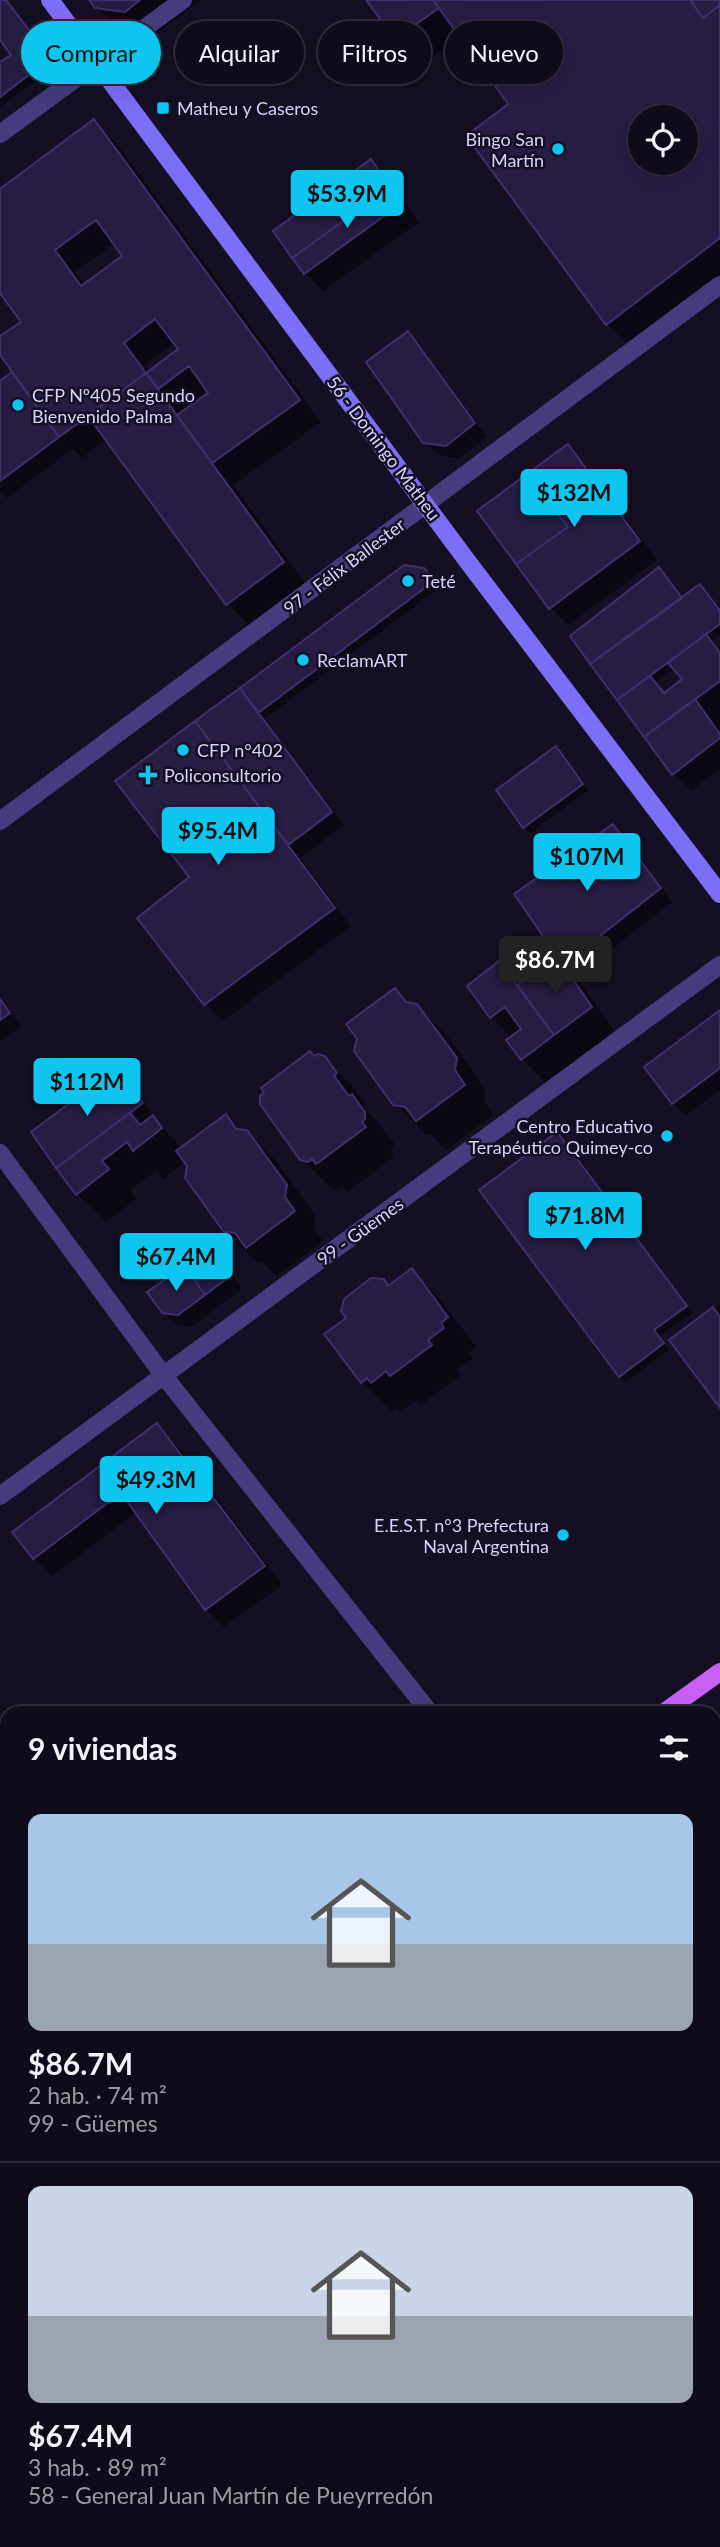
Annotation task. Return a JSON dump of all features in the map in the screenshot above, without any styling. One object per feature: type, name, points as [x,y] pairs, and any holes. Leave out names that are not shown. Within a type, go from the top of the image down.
[{"type":"main road","points":[[673,1706],[720,1672]]},
{"type":"street","name":"56 - Domingo Matheu","points":[[50,0],[65,21]]},
{"type":"street","points":[[154,21],[183,0]]},
{"type":"street","points":[[0,134],[68,84]]},
{"type":"street","name":"56 - Domingo Matheu","points":[[112,84],[720,894]]},
{"type":"street","name":"97 - Félix Ballester","points":[[0,821],[720,285]]},
{"type":"street","name":"99 - Güemes","points":[[0,1496],[720,965]]},
{"type":"street","points":[[0,1153],[164,1376],[424,1706]]},
{"type":"building","points":[[0,0],[6,0],[22,21],[21,81],[0,97],[0,62],[11,55],[0,40]]},
{"type":"building","points":[[89,0],[140,0],[125,12],[95,8]]},
{"type":"building","points":[[366,0],[433,0],[439,8],[421,21],[382,21]]},
{"type":"building","name":"Bingo San Martín","points":[[433,0],[690,0],[703,18],[720,5],[720,238],[606,325],[466,136],[508,104],[494,84],[563,84],[563,21],[448,21]]},
{"type":"building","points":[[690,0],[720,0],[720,5],[703,18]]},
{"type":"building","points":[[94,119],[300,400],[212,463],[177,415],[208,393],[189,366],[158,389],[146,373],[59,437],[0,355],[0,336],[21,322],[0,293],[0,189]],"holes":[[[96,220],[122,256],[81,286],[55,250]],[[155,319],[178,349],[146,373],[124,343]]]},
{"type":"building","points":[[371,159],[390,187],[292,258],[273,231]]},
{"type":"building","points":[[390,187],[402,203],[304,274],[292,258]]},
{"type":"building","points":[[408,331],[475,423],[446,446],[423,443],[366,362]]},
{"type":"building","name":"CFP Nº405 Segundo Bienvenido Palma","points":[[12,372],[59,437],[0,481],[0,381]]},
{"type":"building","points":[[146,373],[284,562],[226,605],[88,416]]},
{"type":"building","points":[[568,444],[640,541],[549,609],[516,564],[568,527],[527,474]]},
{"type":"building","points":[[527,474],[568,527],[516,564],[477,511]]},
{"type":"building","points":[[404,565],[424,568],[434,581],[258,713],[240,688]]},
{"type":"building","points":[[659,567],[682,598],[590,664],[570,636]]},
{"type":"building","points":[[700,584],[720,611],[720,624],[617,700],[590,664]]},
{"type":"building","points":[[706,634],[720,653],[720,681],[644,737],[617,700],[650,676],[664,693],[682,679],[668,663]]},
{"type":"building","points":[[240,688],[332,812],[288,845],[195,721]]},
{"type":"building","points":[[695,699],[720,734],[720,738],[672,775],[644,737]]},
{"type":"building","points":[[195,721],[335,908],[204,1005],[137,918],[189,877],[115,781]]},
{"type":"building","points":[[556,746],[583,784],[523,828],[496,790]]},
{"type":"building","points":[[613,824],[661,888],[563,965],[514,894]]},
{"type":"building","points":[[557,956],[592,1007],[554,1035],[517,985]]},
{"type":"building","points":[[499,961],[554,1035],[521,1060],[506,1040],[521,1029],[505,1007],[490,1018],[467,986]]},
{"type":"building","points":[[395,988],[406,1002],[417,1004],[457,1058],[455,1070],[465,1085],[416,1121],[405,1107],[393,1105],[354,1051],[357,1039],[346,1024]]},
{"type":"building","points":[[0,999],[10,1013],[0,1020]]},
{"type":"building","points":[[720,1010],[720,1068],[672,1104],[644,1067]]},
{"type":"building","points":[[310,1051],[314,1056],[325,1056],[337,1073],[334,1076],[365,1112],[362,1122],[366,1127],[316,1164],[312,1159],[308,1162],[300,1160],[260,1104],[260,1096],[264,1093],[261,1088]]},
{"type":"building","points":[[118,1067],[143,1103],[56,1168],[31,1132]]},
{"type":"building","points":[[130,1113],[140,1125],[153,1115],[162,1128],[133,1151],[127,1142],[102,1161],[109,1169],[76,1195],[56,1168]]},
{"type":"building","points":[[226,1114],[236,1129],[247,1130],[287,1185],[285,1197],[295,1211],[246,1248],[235,1233],[224,1232],[185,1178],[187,1166],[176,1151]]},
{"type":"building","points":[[557,1132],[687,1306],[654,1330],[664,1343],[619,1377],[479,1190]]},
{"type":"building","points":[[210,1246],[230,1276],[205,1295],[184,1266]]},
{"type":"building","points":[[184,1266],[205,1295],[178,1315],[162,1313],[147,1292]]},
{"type":"building","points":[[412,1268],[448,1317],[441,1323],[444,1328],[428,1340],[432,1345],[390,1376],[386,1371],[371,1383],[367,1378],[361,1383],[324,1334],[346,1318],[341,1311],[344,1299],[371,1278],[384,1279],[388,1286]]},
{"type":"building","points":[[713,1307],[720,1317],[720,1408],[669,1340]]},
{"type":"building","points":[[157,1423],[265,1566],[205,1610],[121,1493],[33,1559],[12,1532]]},
{"type":"place","name":"Matheu y Caseros","points":[[163,108]]},
{"type":"place","name":"Bingo San Martín","points":[[558,149]]},
{"type":"place","name":"CFP Nº405 Segundo Bienvenido Palma","points":[[18,405]]},
{"type":"place","name":"Teté","points":[[408,581]]},
{"type":"place","name":"ReclamART","points":[[303,660]]},
{"type":"place","name":"CFP n°402","points":[[183,750]]},
{"type":"place","name":"Policonsultorio","points":[[148,775]]},
{"type":"place","name":"Centro Educativo Terapéutico Quimey-co","points":[[667,1136]]},
{"type":"place","name":"E.E.S.T. n°3 Prefectura Naval Argentina","points":[[563,1535]]}]
